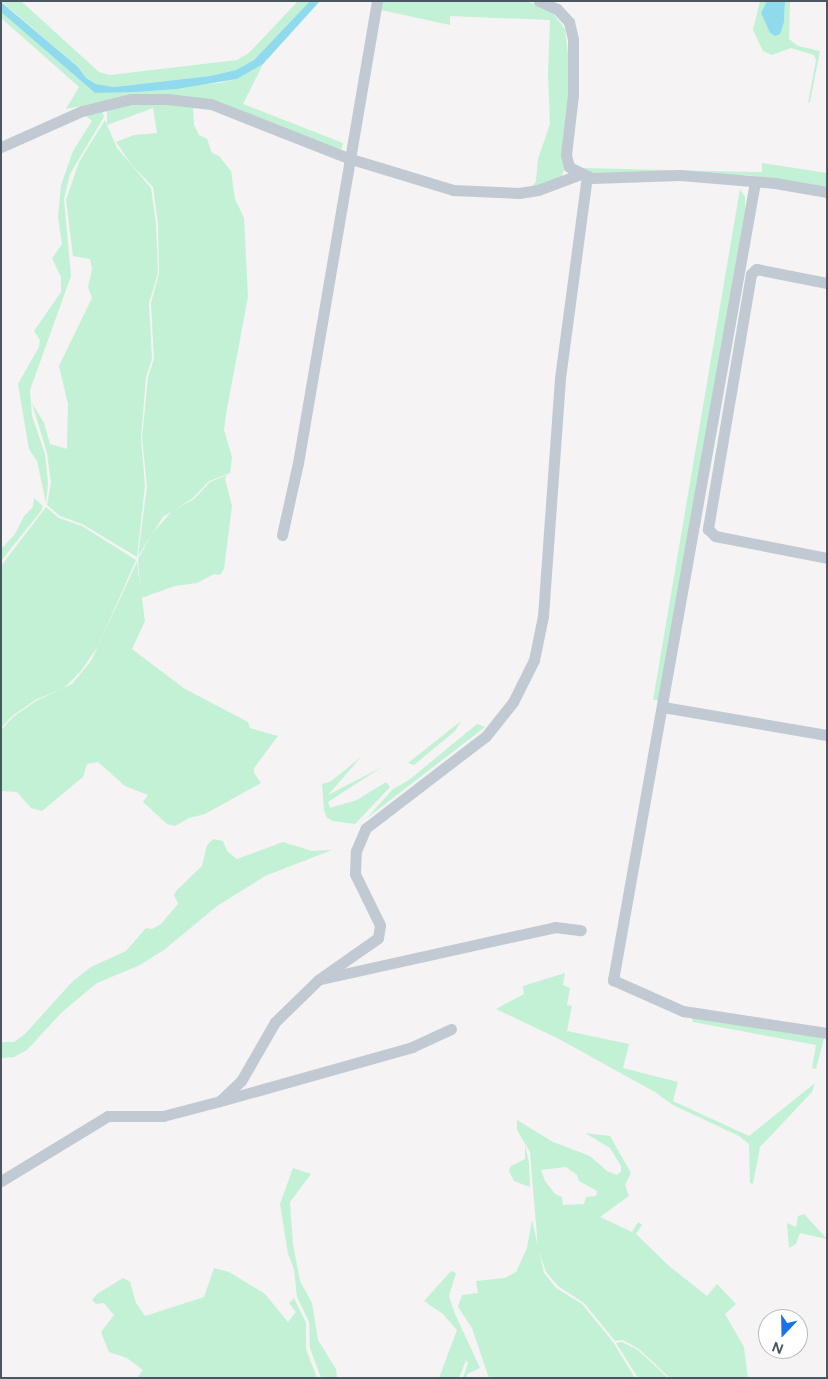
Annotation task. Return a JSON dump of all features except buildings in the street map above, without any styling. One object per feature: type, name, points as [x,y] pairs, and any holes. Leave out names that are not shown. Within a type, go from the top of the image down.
[{"type":"street","points":[[282,534],[298,463],[348,158],[377,1]]},
{"type":"street","points":[[539,1],[557,8],[568,22],[572,39],[574,95],[566,155],[569,167],[584,175]]},
{"type":"street","points":[[1,147],[82,111],[130,99],[167,99],[211,104],[348,158],[444,188],[477,193],[538,190],[584,175],[680,175],[755,182],[827,192]]},
{"type":"street","points":[[220,1101],[241,1081],[275,1022],[318,980],[373,942],[380,932],[355,874],[356,851],[366,828],[486,736],[513,702],[534,660],[543,616],[560,378],[584,175]]},
{"type":"street","points":[[755,182],[613,980],[683,1011],[827,1033]]},
{"type":"street","points":[[827,283],[756,269],[751,274],[708,529],[715,536],[827,558]]},
{"type":"street","points":[[663,707],[827,735]]},
{"type":"street","points":[[318,980],[555,927],[581,930]]},
{"type":"street","points":[[1,1181],[108,1116],[163,1116],[412,1047],[451,1029]]},
{"type":"green space","points":[[1,1],[21,1],[99,72],[110,75],[237,60],[249,53],[298,1],[310,1],[254,60],[236,70],[210,76],[114,87],[96,84],[86,78],[78,67]]},
{"type":"green space","points":[[382,1],[525,1],[549,8],[565,29],[570,71],[565,169],[561,177],[531,189],[536,181],[538,159],[550,124],[548,74],[550,20],[450,16],[450,25],[381,10]]},
{"type":"green space","points":[[760,1],[767,1],[761,13],[770,33],[775,36],[784,22],[785,1],[790,1],[789,39],[798,46],[820,51],[810,102],[808,103],[816,60],[814,55],[791,48],[772,55],[763,51],[753,30]]},
{"type":"green space","points":[[1,12],[95,93],[219,83],[237,79],[263,64],[243,104],[343,143],[342,148],[338,150],[227,107],[126,97],[66,109],[79,87],[1,18]]},
{"type":"green space","points":[[127,103],[193,104],[194,125],[199,135],[207,139],[212,153],[219,156],[231,171],[235,199],[244,218],[248,297],[224,430],[232,457],[230,473],[209,481],[193,498],[163,517],[138,556],[147,486],[142,438],[148,377],[154,359],[151,303],[159,273],[158,224],[153,187],[131,164],[116,142],[134,135],[157,133],[153,108],[107,125],[107,109]]},
{"type":"green space","points":[[102,110],[104,117],[70,174],[64,199],[71,276],[30,390],[32,416],[45,454],[48,483],[46,503],[37,461],[29,449],[18,384],[39,347],[40,340],[34,331],[61,292],[61,277],[52,258],[62,244],[58,217],[61,185],[73,151],[92,121],[86,116]]},
{"type":"green space","points":[[105,120],[117,148],[151,188],[156,224],[158,273],[149,303],[152,359],[146,377],[141,438],[145,486],[137,557],[84,525],[60,516],[47,505],[51,483],[47,453],[32,403],[44,423],[50,444],[67,449],[68,404],[59,366],[92,298],[88,287],[92,269],[90,259],[73,256],[66,200],[79,162]]},
{"type":"green space","points":[[762,163],[827,173],[827,188],[747,175],[589,173],[584,168],[762,172]]},
{"type":"green space","points":[[740,189],[745,197],[745,210],[660,700],[653,700]]},
{"type":"green space","points":[[227,475],[225,479],[232,506],[224,569],[220,575],[214,574],[197,583],[175,586],[141,598],[138,559],[152,534],[172,511],[194,499],[210,482]]},
{"type":"green space","points":[[34,498],[43,506],[41,511],[1,561],[1,549],[15,534],[24,516],[33,507]]},
{"type":"green space","points":[[46,507],[59,518],[82,526],[136,560],[98,646],[81,671],[64,688],[35,700],[12,716],[1,728],[1,566]]},
{"type":"green space","points":[[137,562],[145,621],[132,649],[185,689],[248,722],[250,728],[278,736],[254,768],[254,773],[261,783],[205,814],[189,818],[175,826],[167,824],[143,802],[148,795],[125,786],[98,762],[87,764],[83,777],[42,811],[31,808],[17,792],[1,791],[1,730],[13,717],[36,701],[72,684],[91,661]]},
{"type":"green space","points":[[461,721],[455,731],[414,765],[408,763]]},
{"type":"green space","points":[[477,724],[485,727],[367,818],[393,789],[409,780]]},
{"type":"green space","points":[[361,757],[328,795],[382,767],[328,802],[330,808],[357,800],[386,782],[390,787],[355,824],[333,821],[327,818],[324,810],[322,784],[330,782]]},
{"type":"green space","points":[[213,839],[223,841],[227,851],[237,859],[283,842],[312,851],[332,850],[265,876],[217,906],[164,950],[138,966],[97,983],[62,1012],[27,1050],[14,1057],[1,1058],[1,1042],[14,1042],[25,1034],[72,982],[91,967],[126,951],[146,928],[152,929],[161,924],[178,904],[174,895],[177,890],[202,866],[207,845]]},
{"type":"green space","points":[[565,973],[563,985],[570,988],[567,1005],[572,1006],[567,1031],[629,1044],[623,1068],[678,1082],[673,1101],[749,1136],[815,1083],[812,1092],[760,1147],[753,1184],[750,1183],[749,1144],[739,1136],[673,1105],[655,1092],[559,1039],[496,1009],[524,994],[523,986]]},
{"type":"green space","points":[[691,1015],[824,1038],[816,1069],[812,1068],[816,1045],[693,1022]]},
{"type":"green space","points":[[517,1120],[553,1142],[590,1156],[607,1171],[617,1175],[621,1171],[621,1166],[610,1148],[585,1133],[610,1136],[631,1173],[625,1185],[629,1196],[600,1217],[632,1232],[638,1222],[642,1225],[636,1234],[669,1266],[707,1296],[717,1284],[736,1304],[725,1314],[744,1347],[748,1378],[670,1378],[639,1349],[623,1340],[615,1341],[584,1303],[558,1286],[546,1272],[538,1248],[530,1152],[517,1130]],"holes":[[[566,1167],[577,1175],[579,1181],[597,1191],[596,1196],[586,1197],[584,1204],[563,1205],[562,1197],[555,1194],[545,1181],[541,1170]]]},
{"type":"green space","points":[[525,1145],[529,1163],[530,1187],[514,1181],[509,1171],[511,1166],[525,1159]]},
{"type":"green space","points":[[293,1168],[311,1174],[290,1202],[293,1244],[300,1281],[312,1303],[318,1340],[336,1369],[337,1378],[321,1378],[310,1348],[309,1322],[297,1297],[294,1269],[288,1254],[280,1204]]},
{"type":"green space","points":[[804,1214],[827,1239],[800,1233],[796,1244],[789,1248],[787,1223],[796,1227],[798,1216]]},
{"type":"green space","points":[[532,1220],[544,1273],[556,1288],[582,1304],[613,1342],[635,1378],[489,1378],[472,1328],[458,1307],[462,1295],[478,1293],[476,1281],[505,1278],[516,1272],[527,1248]]},
{"type":"green space","points":[[214,1268],[229,1272],[265,1294],[288,1322],[296,1312],[289,1303],[294,1298],[306,1323],[306,1349],[317,1378],[137,1378],[143,1370],[127,1358],[109,1352],[101,1332],[114,1315],[104,1303],[96,1304],[92,1300],[97,1294],[123,1278],[130,1282],[136,1303],[145,1316],[204,1297]]},
{"type":"green space","points":[[451,1271],[456,1273],[449,1296],[455,1314],[480,1368],[467,1374],[467,1378],[463,1378],[468,1363],[466,1360],[459,1378],[439,1378],[457,1330],[443,1314],[424,1301]]},
{"type":"green space","points":[[622,1342],[638,1350],[668,1378],[638,1378],[616,1343]]},
{"type":"water","points":[[310,1],[320,1],[263,64],[237,79],[176,89],[135,92],[95,93],[1,12],[1,2],[78,67],[86,78],[96,84],[114,87],[210,76],[236,70],[254,60]]},
{"type":"water","points":[[767,1],[785,1],[784,22],[780,34],[775,36],[770,33],[761,13]]}]
